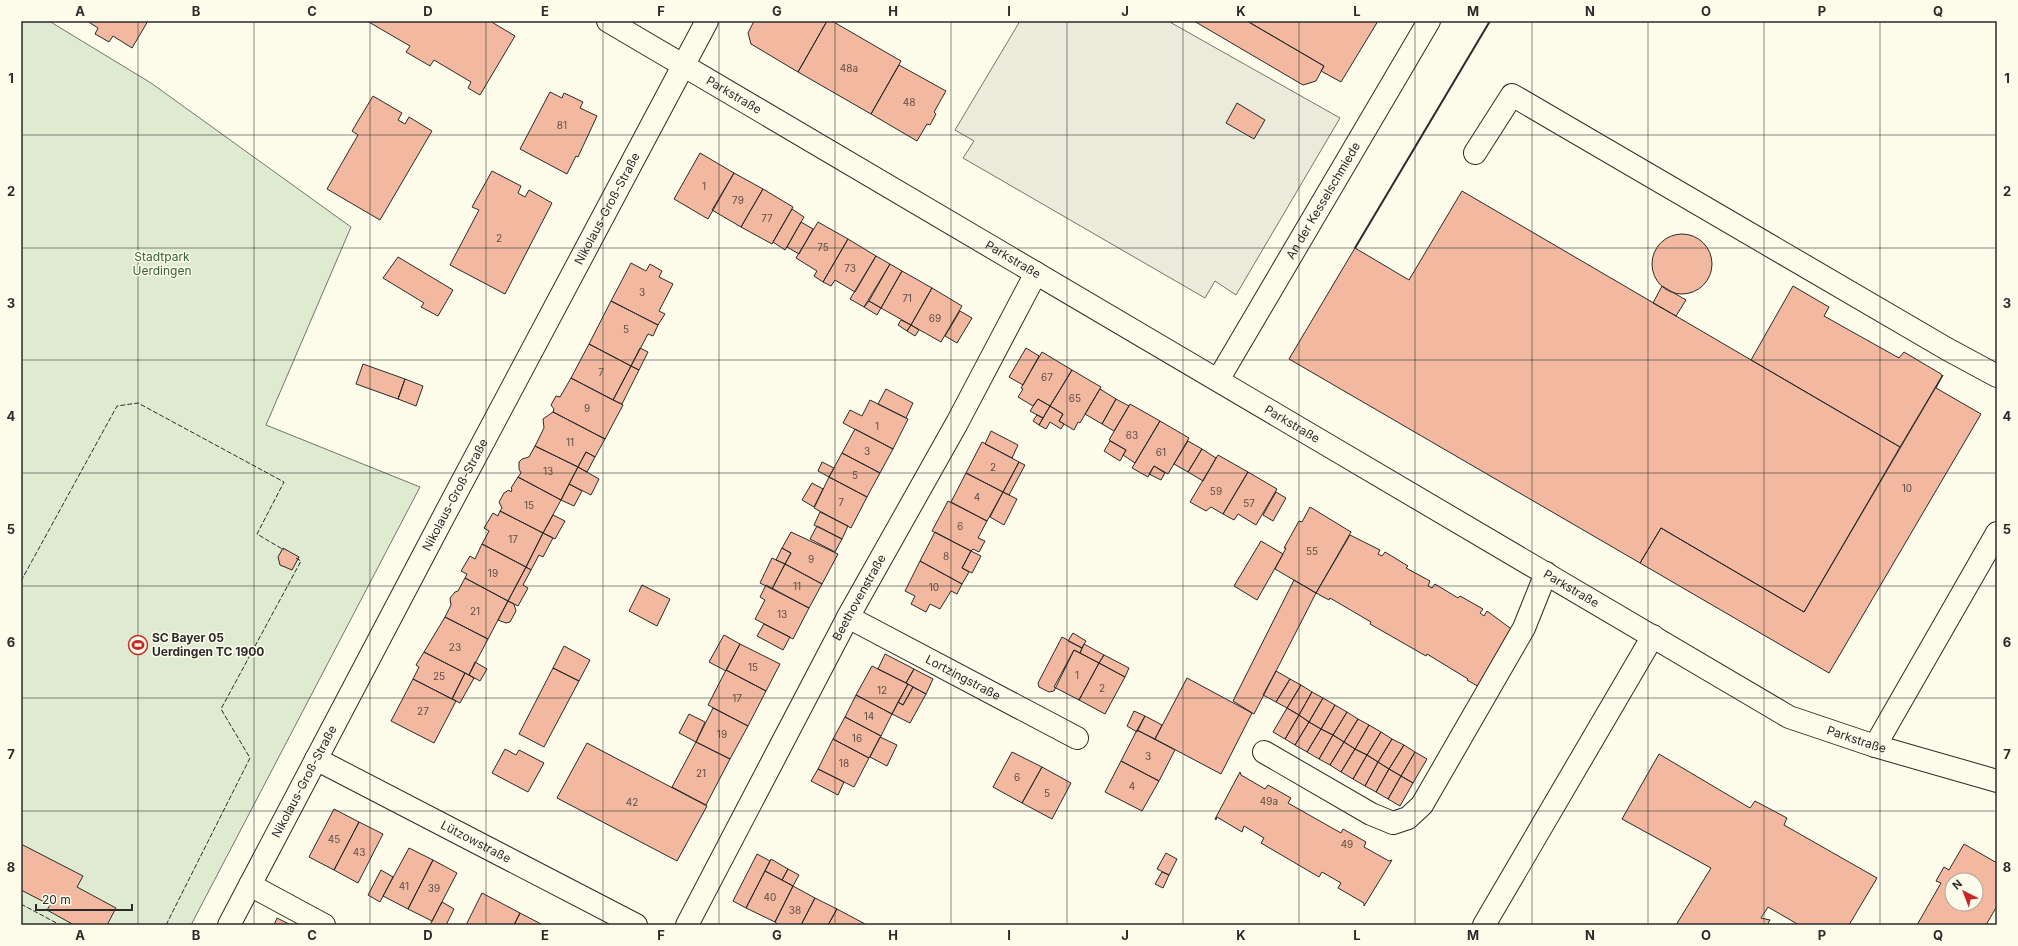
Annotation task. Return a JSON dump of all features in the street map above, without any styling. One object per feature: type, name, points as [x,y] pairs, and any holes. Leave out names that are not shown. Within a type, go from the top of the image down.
[{"type":"street","name":"Parkstraße","points":[[608,21],[1789,716],[1875,746],[1997,781]]},
{"type":"street","name":"Nikolaus-Groß-Straße","points":[[230,925],[316,759],[707,21]]},
{"type":"street","name":"An der Kesselschmiede","points":[[1218,380],[1429,21]]},
{"type":"street","points":[[1475,153],[1512,95],[1947,349],[1997,376]]},
{"type":"street","name":"Beethovenstraße","points":[[686,925],[848,617],[957,424],[1036,273]]},
{"type":"street","points":[[1875,746],[1997,533]]},
{"type":"street","points":[[1264,752],[1371,814],[1393,823],[1408,818],[1422,805],[1497,678],[1524,628],[1546,573]]},
{"type":"street","name":"Lortzingstraße","points":[[848,617],[1077,738]]},
{"type":"street","points":[[1484,925],[1653,636]]},
{"type":"street","name":"Lützowstraße","points":[[316,759],[636,925]]},
{"type":"street","points":[[250,885],[324,925]]},
{"type":"green space","name":"Stadtpark Uerdingen","points":[[21,21],[49,21],[151,83],[351,227],[266,425],[420,487],[191,925],[21,925]]},
{"type":"shaded area","points":[[1020,21],[1168,21],[1340,118],[1236,295],[1215,281],[1205,298],[963,158],[974,141],[955,130]]},
{"type":"building","points":[[87,21],[148,21],[132,48],[113,36],[109,42],[95,34],[98,28]]},
{"type":"building","points":[[367,21],[490,21],[515,36],[480,95],[468,88],[471,82],[434,60],[430,66],[406,52],[410,46]]},
{"type":"building","points":[[754,21],[827,21],[798,72],[751,44],[748,33]]},
{"type":"building","points":[[827,21],[832,21],[901,61],[871,114],[798,72]]},
{"type":"building","points":[[1194,21],[1247,21],[1324,66],[1316,81],[1303,85]]},
{"type":"building","points":[[1247,21],[1378,21],[1341,82],[1321,71],[1324,66]]},
{"type":"building","points":[[899,65],[946,91],[934,112],[936,114],[930,125],[927,124],[917,141],[871,114]]},
{"type":"building","points":[[550,92],[562,98],[564,93],[583,102],[580,108],[597,116],[578,157],[576,156],[567,174],[520,149]]},
{"type":"building","points":[[373,96],[402,113],[398,120],[405,124],[409,117],[432,131],[380,220],[327,189],[358,135],[352,131]]},
{"type":"building","points":[[1237,103],[1265,120],[1254,139],[1226,123]]},
{"type":"building","points":[[700,153],[734,173],[708,219],[674,199]]},
{"type":"building","points":[[492,171],[521,186],[518,193],[525,197],[529,190],[552,203],[505,294],[450,265],[479,210],[472,207]]},
{"type":"building","points":[[734,173],[763,189],[741,227],[712,210]]},
{"type":"building","points":[[763,189],[793,207],[772,244],[741,227]]},
{"type":"building","points":[[1462,191],[1900,447],[1804,612],[1661,528],[1640,563],[1289,359],[1355,248],[1409,280]]},
{"type":"building","points":[[792,209],[804,217],[785,250],[773,242]]},
{"type":"building","points":[[801,222],[813,229],[799,254],[787,247]]},
{"type":"building","points":[[818,222],[848,239],[823,282],[814,276],[817,271],[796,258]]},
{"type":"building","points":[[1682,234],[1699,239],[1707,247],[1712,264],[1707,281],[1699,289],[1682,294],[1665,289],[1657,281],[1652,264],[1657,247],[1665,239]]},
{"type":"building","points":[[848,239],[876,256],[855,292],[835,280],[831,286],[823,282]]},
{"type":"building","points":[[876,256],[890,264],[864,307],[850,299]]},
{"type":"building","points":[[398,257],[453,290],[438,316],[421,307],[424,303],[383,278]]},
{"type":"building","points":[[631,263],[646,271],[650,264],[662,271],[659,277],[673,284],[659,311],[665,314],[658,325],[611,301]]},
{"type":"building","points":[[890,264],[902,271],[881,308],[869,301]]},
{"type":"building","points":[[902,271],[932,288],[911,325],[881,308]]},
{"type":"building","points":[[1662,286],[1686,300],[1676,316],[1653,303]]},
{"type":"building","points":[[1793,286],[1829,307],[1824,316],[1899,358],[1904,352],[1941,374],[1942,376],[1900,447],[1751,360]]},
{"type":"building","points":[[932,288],[962,306],[941,342],[911,325]]},
{"type":"building","points":[[611,301],[658,325],[653,336],[648,334],[631,366],[589,344]]},
{"type":"building","points":[[869,301],[881,308],[877,315],[864,307]]},
{"type":"building","points":[[960,311],[972,318],[957,343],[945,336]]},
{"type":"building","points":[[901,320],[911,325],[907,331],[898,325]]},
{"type":"building","points":[[911,325],[919,330],[915,336],[907,331]]},
{"type":"building","points":[[589,344],[631,366],[613,400],[571,378]]},
{"type":"building","points":[[640,348],[648,352],[639,370],[631,366]]},
{"type":"building","points":[[1026,348],[1039,356],[1023,385],[1009,377]]},
{"type":"building","points":[[1042,352],[1072,370],[1050,406],[1038,399],[1033,406],[1018,397],[1023,389],[1021,388]]},
{"type":"building","points":[[363,364],[405,379],[398,399],[356,384]]},
{"type":"building","points":[[631,366],[639,370],[622,404],[613,400]]},
{"type":"building","points":[[1072,370],[1101,387],[1080,423],[1078,422],[1074,430],[1059,421],[1063,414],[1050,406]]},
{"type":"building","points":[[1943,375],[1936,388],[1981,414],[1829,673],[1640,563],[1661,528],[1804,612]]},
{"type":"building","points":[[571,378],[623,405],[605,439],[553,412],[554,409],[551,405],[556,396],[560,397]]},
{"type":"building","points":[[405,379],[423,386],[416,406],[398,399]]},
{"type":"building","points":[[886,389],[913,403],[906,418],[878,404]]},
{"type":"building","points":[[1100,389],[1116,399],[1102,424],[1085,414]]},
{"type":"building","points":[[1038,399],[1050,406],[1043,418],[1030,411]]},
{"type":"building","points":[[1116,399],[1129,406],[1114,431],[1102,424]]},
{"type":"building","points":[[870,400],[908,419],[893,449],[843,423],[850,410],[862,416]]},
{"type":"building","points":[[1130,404],[1160,421],[1135,463],[1123,455],[1126,450],[1109,440]]},
{"type":"building","points":[[1050,406],[1063,414],[1059,421],[1064,424],[1061,429],[1050,422],[1046,429],[1039,425]]},
{"type":"building","points":[[553,412],[605,439],[595,457],[586,452],[578,467],[535,446],[544,428],[543,419]]},
{"type":"building","points":[[1037,415],[1043,418],[1039,425],[1033,421]]},
{"type":"building","points":[[1160,421],[1189,438],[1168,474],[1154,466],[1148,477],[1132,468]]},
{"type":"building","points":[[855,429],[893,449],[880,473],[842,453]]},
{"type":"building","points":[[991,431],[1018,445],[1012,458],[985,444]]},
{"type":"building","points":[[1110,441],[1126,450],[1120,461],[1104,451]]},
{"type":"building","points":[[1188,441],[1202,449],[1188,472],[1174,464]]},
{"type":"building","points":[[982,442],[1019,462],[1003,492],[966,473]]},
{"type":"building","points":[[535,446],[578,467],[561,500],[518,477],[521,473],[519,469],[519,462],[522,459],[529,457]]},
{"type":"building","points":[[1202,449],[1216,458],[1203,481],[1188,472]]},
{"type":"building","points":[[586,452],[595,457],[587,472],[578,467]]},
{"type":"building","points":[[842,453],[880,473],[867,497],[829,477]]},
{"type":"building","points":[[1218,455],[1248,472],[1223,514],[1211,507],[1206,511],[1190,502]]},
{"type":"building","points":[[822,462],[834,468],[829,477],[818,471]]},
{"type":"building","points":[[1019,462],[1025,465],[1009,495],[1003,492]]},
{"type":"building","points":[[1154,466],[1165,473],[1161,480],[1149,474]]},
{"type":"building","points":[[578,467],[599,479],[591,495],[569,484]]},
{"type":"building","points":[[1248,472],[1277,489],[1256,525],[1238,514],[1234,520],[1223,514]]},
{"type":"building","points":[[966,473],[1003,492],[987,521],[951,502]]},
{"type":"building","points":[[518,477],[561,500],[543,533],[500,511],[502,508],[499,502],[504,493],[509,490],[511,492],[511,488]]},
{"type":"building","points":[[829,477],[867,497],[851,528],[814,508]]},
{"type":"building","points":[[812,483],[823,489],[814,507],[802,500]]},
{"type":"building","points":[[569,484],[582,491],[574,506],[561,500]]},
{"type":"building","points":[[1003,492],[1017,499],[1004,525],[990,517]]},
{"type":"building","points":[[1276,492],[1286,498],[1273,521],[1263,515]]},
{"type":"building","points":[[948,501],[987,521],[978,538],[985,541],[979,552],[973,549],[971,551],[932,531]]},
{"type":"building","points":[[1310,507],[1351,532],[1316,593],[1275,569],[1286,548],[1284,548],[1299,521],[1302,522]]},
{"type":"building","points":[[500,511],[543,533],[526,567],[482,544],[489,531],[484,528],[493,513],[498,516]]},
{"type":"building","points":[[820,512],[848,526],[842,539],[814,525]]},
{"type":"building","points":[[553,515],[565,521],[555,539],[543,533]]},
{"type":"building","points":[[817,526],[842,539],[835,552],[810,539]]},
{"type":"building","points":[[791,532],[838,554],[822,584],[785,564],[791,553],[782,548]]},
{"type":"building","points":[[935,532],[971,551],[962,568],[969,572],[962,584],[920,561]]},
{"type":"building","points":[[543,533],[553,538],[543,557],[539,555],[531,570],[526,567]]},
{"type":"building","points":[[1350,535],[1380,550],[1378,554],[1382,556],[1385,552],[1408,566],[1406,568],[1430,581],[1428,586],[1432,588],[1435,584],[1458,598],[1460,596],[1483,609],[1480,613],[1484,616],[1487,611],[1514,631],[1481,688],[1427,654],[1426,656],[1370,624],[1371,622],[1330,598],[1329,600],[1316,593]]},
{"type":"building","points":[[1261,541],[1283,554],[1257,600],[1234,586]]},
{"type":"building","points":[[482,544],[526,567],[508,601],[465,578],[467,574],[461,571],[470,556],[475,559]]},
{"type":"building","points":[[283,548],[299,557],[292,570],[280,565],[278,557]]},
{"type":"building","points":[[782,548],[791,553],[785,564],[776,560]]},
{"type":"building","points":[[971,551],[981,556],[972,573],[962,568]]},
{"type":"building","points":[[772,558],[785,564],[772,589],[760,583]]},
{"type":"building","points":[[920,561],[962,584],[957,594],[951,591],[940,609],[930,604],[926,612],[911,604],[915,596],[905,591]]},
{"type":"building","points":[[785,564],[822,584],[809,608],[772,589]]},
{"type":"building","points":[[526,567],[531,570],[523,585],[528,588],[518,606],[508,601]]},
{"type":"building","points":[[465,578],[508,601],[488,639],[445,617],[451,605],[450,598],[455,592],[458,591]]},
{"type":"building","points":[[1294,580],[1316,593],[1254,714],[1233,701]]},
{"type":"building","points":[[642,585],[670,599],[657,626],[629,611]]},
{"type":"building","points":[[766,585],[809,608],[793,639],[755,619],[765,600],[760,597]]},
{"type":"building","points":[[508,601],[514,604],[516,611],[510,622],[506,623],[498,620]]},
{"type":"building","points":[[445,617],[488,639],[469,675],[424,652]]},
{"type":"building","points":[[764,624],[790,637],[783,650],[757,636]]},
{"type":"building","points":[[1073,633],[1086,641],[1082,648],[1068,641]]},
{"type":"building","points":[[724,635],[740,644],[726,671],[709,662]]},
{"type":"building","points":[[1062,637],[1082,648],[1080,653],[1074,650],[1054,691],[1049,692],[1039,687],[1038,683]]},
{"type":"building","points":[[740,644],[780,664],[766,691],[726,670]]},
{"type":"building","points":[[1084,644],[1104,655],[1099,663],[1080,653]]},
{"type":"building","points":[[564,646],[590,660],[579,681],[553,668]]},
{"type":"building","points":[[1074,650],[1099,663],[1079,700],[1054,687]]},
{"type":"building","points":[[424,652],[465,673],[452,699],[413,679],[419,667],[416,665]]},
{"type":"building","points":[[885,654],[914,669],[906,683],[878,669]]},
{"type":"building","points":[[1104,655],[1129,668],[1125,677],[1099,663]]},
{"type":"building","points":[[475,662],[487,669],[480,681],[469,675]]},
{"type":"building","points":[[1099,663],[1125,677],[1105,714],[1079,700]]},
{"type":"building","points":[[872,666],[908,684],[892,714],[856,695]]},
{"type":"building","points":[[553,668],[579,681],[544,747],[519,734]]},
{"type":"building","points":[[914,669],[933,679],[926,694],[906,683]]},
{"type":"building","points":[[726,670],[766,691],[748,726],[708,705]]},
{"type":"building","points":[[1276,671],[1290,679],[1276,702],[1263,695]]},
{"type":"building","points":[[465,673],[474,678],[460,703],[452,699]]},
{"type":"building","points":[[1187,678],[1252,713],[1221,774],[1155,739]]},
{"type":"building","points":[[413,679],[456,701],[434,743],[391,721]]},
{"type":"building","points":[[1290,679],[1301,685],[1287,708],[1276,702]]},
{"type":"building","points":[[908,684],[913,687],[903,705],[898,702]]},
{"type":"building","points":[[1301,685],[1312,692],[1299,715],[1287,708]]},
{"type":"building","points":[[913,687],[926,694],[910,723],[892,714],[898,702],[903,705]]},
{"type":"building","points":[[1312,692],[1323,698],[1309,722],[1299,715]]},
{"type":"building","points":[[856,695],[892,714],[881,736],[845,717]]},
{"type":"building","points":[[1323,698],[1335,705],[1321,729],[1309,722]]},
{"type":"building","points":[[1335,705],[1347,712],[1333,735],[1321,729]]},
{"type":"building","points":[[713,708],[748,726],[730,759],[696,742]]},
{"type":"building","points":[[1287,708],[1299,715],[1285,739],[1273,732]]},
{"type":"building","points":[[1134,711],[1145,716],[1137,732],[1127,726]]},
{"type":"building","points":[[1347,712],[1358,719],[1344,742],[1333,735]]},
{"type":"building","points":[[689,714],[705,722],[696,742],[679,733]]},
{"type":"building","points":[[1299,715],[1309,722],[1295,745],[1285,739]]},
{"type":"building","points":[[1145,716],[1162,725],[1155,739],[1137,730]]},
{"type":"building","points":[[845,717],[881,736],[869,758],[833,739]]},
{"type":"building","points":[[1358,719],[1369,725],[1355,749],[1344,742]]},
{"type":"building","points":[[1309,722],[1321,729],[1307,752],[1295,745]]},
{"type":"building","points":[[1369,725],[1381,732],[1367,755],[1355,749]]},
{"type":"building","points":[[1321,729],[1333,735],[1319,759],[1307,752]]},
{"type":"building","points":[[1137,730],[1175,750],[1159,781],[1121,761]]},
{"type":"building","points":[[1381,732],[1392,739],[1378,762],[1367,755]]},
{"type":"building","points":[[1333,735],[1344,742],[1330,765],[1319,759]]},
{"type":"building","points":[[880,737],[897,745],[887,766],[870,757]]},
{"type":"building","points":[[833,739],[869,758],[854,787],[818,769]]},
{"type":"building","points":[[1392,739],[1404,745],[1389,769],[1378,762]]},
{"type":"building","points":[[696,742],[730,759],[706,805],[672,787]]},
{"type":"building","points":[[1344,742],[1355,749],[1341,772],[1330,765]]},
{"type":"building","points":[[587,743],[707,806],[677,861],[557,798]]},
{"type":"building","points":[[1404,745],[1415,752],[1401,776],[1389,769]]},
{"type":"building","points":[[505,749],[516,755],[519,750],[544,763],[528,792],[492,773]]},
{"type":"building","points":[[1355,749],[1367,755],[1353,779],[1341,772]]},
{"type":"building","points":[[1012,752],[1042,767],[1022,803],[993,787]]},
{"type":"building","points":[[1415,752],[1427,759],[1413,783],[1401,776]]},
{"type":"building","points":[[1659,754],[1750,808],[1755,801],[1787,818],[1784,825],[1877,878],[1849,925],[1799,925],[1768,907],[1761,918],[1770,920],[1767,925],[1676,925],[1711,868],[1622,819]]},
{"type":"building","points":[[1367,755],[1378,762],[1365,786],[1353,779]]},
{"type":"building","points":[[1121,761],[1159,781],[1142,811],[1105,792]]},
{"type":"building","points":[[1378,762],[1389,769],[1376,792],[1365,786]]},
{"type":"building","points":[[1042,767],[1071,783],[1052,819],[1022,803]]},
{"type":"building","points":[[818,769],[844,782],[838,795],[811,781]]},
{"type":"building","points":[[1389,769],[1401,776],[1388,799],[1376,792]]},
{"type":"building","points":[[1240,772],[1241,775],[1265,789],[1268,785],[1291,798],[1288,803],[1341,833],[1343,829],[1366,842],[1364,847],[1389,861],[1392,860],[1364,906],[1364,903],[1338,888],[1341,883],[1322,872],[1319,877],[1261,843],[1264,838],[1244,826],[1242,832],[1217,817],[1216,820],[1215,819]]},
{"type":"building","points":[[1401,776],[1413,783],[1400,806],[1388,799]]},
{"type":"building","points":[[334,809],[359,822],[334,870],[309,857]]},
{"type":"building","points":[[359,822],[383,834],[358,883],[334,870]]},
{"type":"building","points":[[21,844],[83,876],[77,887],[116,908],[107,925],[74,925],[47,910],[50,905],[21,890]]},
{"type":"building","points":[[1964,844],[1997,863],[1997,906],[1986,925],[1917,925],[1941,883],[1936,881],[1944,867],[1949,870]]},
{"type":"building","points":[[409,848],[433,860],[408,909],[383,896]]},
{"type":"building","points":[[1166,853],[1177,859],[1169,875],[1157,869]]},
{"type":"building","points":[[757,854],[770,861],[746,908],[733,901]]},
{"type":"building","points":[[771,859],[788,869],[782,880],[765,871]]},
{"type":"building","points":[[433,860],[457,873],[432,921],[408,909]]},
{"type":"building","points":[[788,869],[799,875],[793,886],[782,880]]},
{"type":"building","points":[[381,870],[393,877],[380,902],[368,895]]},
{"type":"building","points":[[765,871],[793,886],[775,922],[746,908]]},
{"type":"building","points":[[1162,872],[1169,875],[1163,888],[1155,884]]},
{"type":"building","points":[[793,886],[815,898],[801,925],[779,925],[775,922]]},
{"type":"building","points":[[482,893],[520,913],[514,925],[466,925]]},
{"type":"building","points":[[815,898],[837,909],[828,925],[801,925]]},
{"type":"building","points":[[442,902],[454,909],[446,925],[430,925]]},
{"type":"building","points":[[837,909],[867,925],[828,925]]},
{"type":"building","points":[[520,913],[543,925],[514,925]]},
{"type":"building","points":[[277,918],[291,925],[274,925]]},
{"type":"fence","points":[[21,581],[117,406],[138,403],[284,482],[257,534],[284,550]]},
{"type":"fence","points":[[166,925],[250,758],[221,709],[301,561],[296,558]]},
{"type":"fence","points":[[21,904],[60,925]]},
{"type":"wall","points":[[1355,248],[1490,21]]},
{"type":"place","name":"SC Bayer 05 Uerdingen TC 1900","points":[[138,645]]}]
